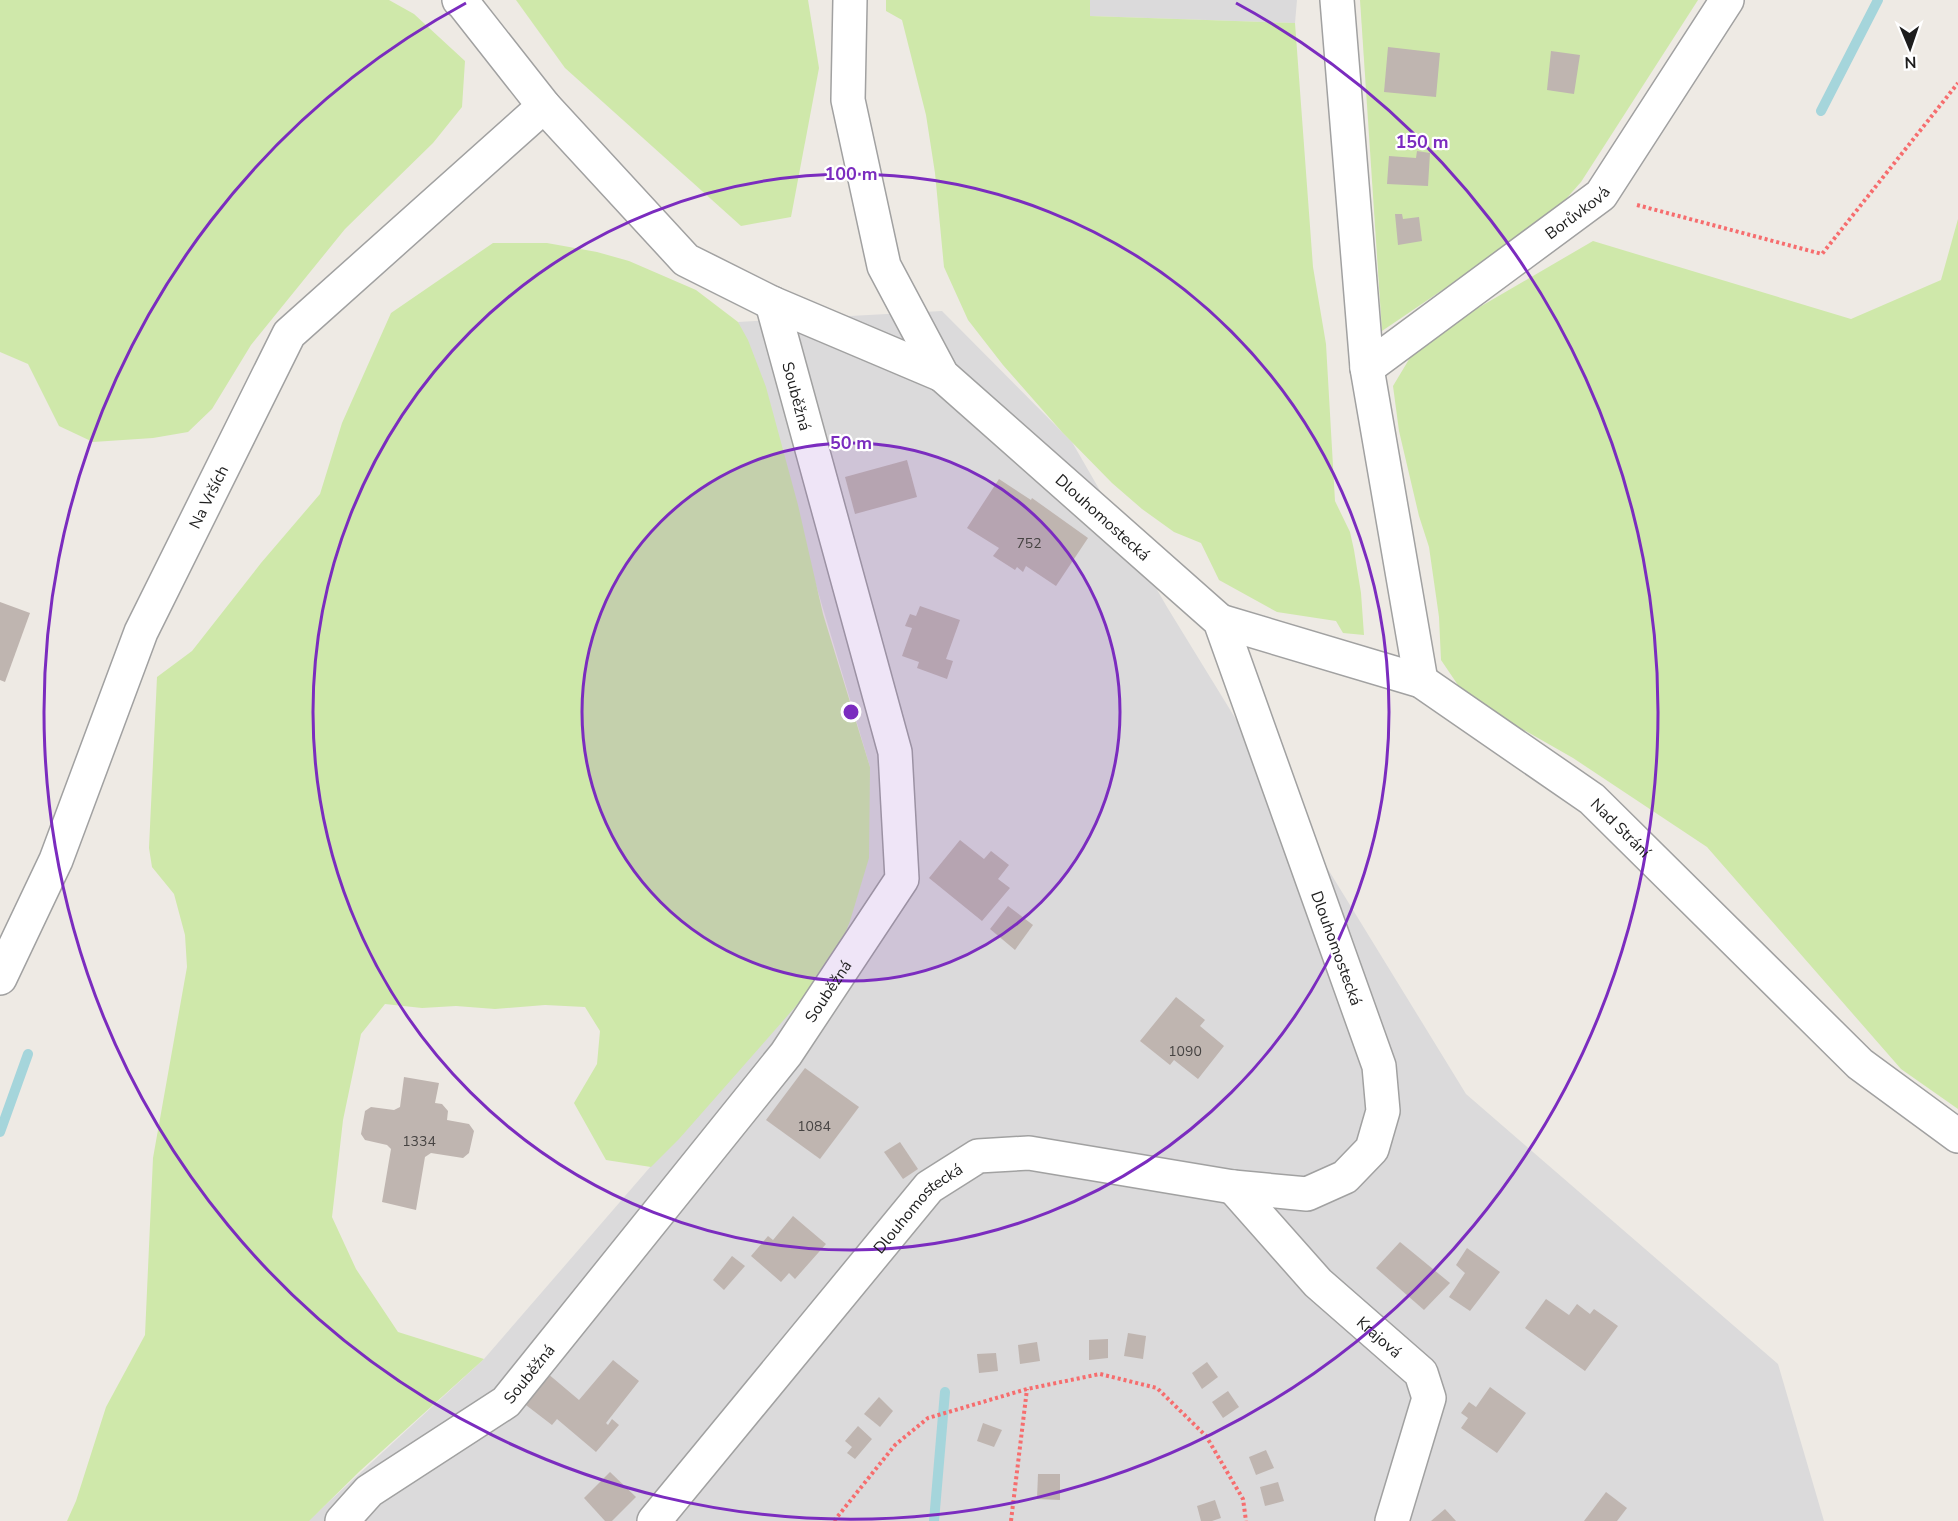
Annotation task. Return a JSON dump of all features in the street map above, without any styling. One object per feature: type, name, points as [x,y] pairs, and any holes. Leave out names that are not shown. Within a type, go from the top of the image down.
[{"type":"street","name":"Dlouhomostecká","points":[[654,1521],[929,1187],[978,1156],[1029,1153],[1233,1187],[1307,1194],[1344,1176],[1372,1149],[1383,1111],[1379,1066],[1220,621],[942,375],[884,266],[848,100],[850,0]]},
{"type":"street","points":[[1337,0],[1367,368],[1421,681]]},
{"type":"street","name":"Borůvková","points":[[1367,368],[1601,195],[1727,0]]},
{"type":"street","points":[[461,1],[544,106],[686,260],[772,303],[942,375]]},
{"type":"street","name":"Na Vrších","points":[[0,978],[56,860],[141,632],[290,334],[544,106]]},
{"type":"street","name":"Souběžná","points":[[342,1521],[369,1491],[506,1402],[786,1054],[902,879],[895,752],[772,303]]},
{"type":"street","name":"Nad Strání","points":[[1220,621],[1421,681],[1592,799],[1860,1064],[1958,1136]]},
{"type":"street","name":"Krajová","points":[[1233,1187],[1318,1283],[1421,1373],[1429,1398],[1392,1521]]},
{"type":"path","points":[[1601,195],[1821,255],[1958,83]]},
{"type":"path","points":[[834,1521],[895,1446],[928,1418],[1027,1389],[1100,1374],[1156,1388],[1206,1436],[1243,1499],[1246,1521]]},
{"type":"path","points":[[1011,1521],[1027,1389]]},
{"type":"shaded area","points":[[1090,0],[1297,0],[1295,23],[1090,16]]},
{"type":"shaded area","points":[[942,311],[1072,442],[1167,607],[1466,1094],[1778,1364],[1824,1521],[308,1521],[484,1359],[838,950],[870,767],[738,322]]},
{"type":"green space","points":[[0,0],[389,0],[414,14],[465,61],[462,107],[433,143],[345,229],[251,345],[212,409],[188,432],[153,438],[93,442],[59,426],[28,364],[0,352]]},
{"type":"green space","points":[[516,0],[808,0],[819,68],[791,217],[741,226],[565,68]]},
{"type":"green space","points":[[886,0],[1090,0],[1090,16],[1295,23],[1313,267],[1326,344],[1335,501],[1350,532],[1354,550],[1361,593],[1364,635],[1343,633],[1336,621],[1277,612],[1219,580],[1201,543],[1174,532],[1112,483],[1062,432],[1003,365],[968,320],[944,267],[935,173],[926,115],[902,20],[886,11]]},
{"type":"green space","points":[[1360,0],[1698,0],[1581,182],[1550,217],[1382,331]]},
{"type":"green space","points":[[1958,219],[1958,1109],[1901,1069],[1707,847],[1573,758],[1501,717],[1462,691],[1441,660],[1439,617],[1429,547],[1419,516],[1399,431],[1393,386],[1414,351],[1459,319],[1593,241],[1851,319],[1941,280]]},
{"type":"green space","points":[[493,243],[547,243],[597,252],[629,261],[696,290],[738,322],[748,340],[766,387],[798,505],[823,614],[870,767],[869,858],[850,921],[833,964],[679,1139],[651,1167],[606,1160],[574,1103],[597,1064],[600,1031],[585,1007],[545,1005],[495,1009],[456,1006],[422,1008],[385,1004],[361,1034],[343,1120],[332,1217],[356,1269],[398,1332],[484,1359],[361,1470],[309,1521],[67,1521],[76,1501],[106,1407],[145,1335],[153,1158],[187,967],[185,935],[174,894],[152,867],[149,848],[157,677],[192,651],[261,563],[320,494],[342,423],[391,313]]},
{"type":"building","points":[[1388,47],[1440,53],[1436,97],[1384,92]]},
{"type":"building","points":[[1551,51],[1580,55],[1574,94],[1547,90]]},
{"type":"building","points":[[1417,151],[1430,153],[1428,186],[1387,184],[1389,156],[1416,158]]},
{"type":"building","points":[[1395,214],[1402,214],[1403,219],[1419,217],[1422,241],[1398,245]]},
{"type":"building","points":[[907,460],[917,497],[855,514],[845,477]]},
{"type":"building","points":[[999,479],[1031,500],[1032,498],[1088,538],[1056,586],[1026,566],[1023,572],[1017,567],[1015,570],[993,556],[999,548],[967,528]]},
{"type":"building","points":[[0,602],[30,613],[5,682],[0,680]]},
{"type":"building","points":[[920,606],[960,620],[946,659],[953,661],[947,679],[917,668],[919,662],[902,656],[912,628],[905,626],[910,614],[916,616]]},
{"type":"building","points":[[960,840],[984,859],[991,851],[1009,865],[998,879],[1010,888],[982,921],[929,878]]},
{"type":"building","points":[[1008,906],[1033,925],[1015,950],[990,929]]},
{"type":"building","points":[[1176,997],[1205,1020],[1200,1026],[1224,1046],[1198,1079],[1174,1060],[1170,1065],[1140,1041]]},
{"type":"building","points":[[805,1068],[859,1107],[820,1159],[766,1120]]},
{"type":"building","points":[[404,1077],[439,1083],[435,1103],[442,1104],[448,1111],[447,1120],[469,1124],[474,1131],[469,1153],[463,1158],[431,1153],[425,1157],[416,1210],[382,1202],[391,1149],[387,1145],[365,1140],[361,1134],[365,1111],[371,1107],[394,1110],[400,1107]]},
{"type":"building","points":[[900,1142],[918,1169],[903,1179],[884,1152]]},
{"type":"building","points":[[793,1216],[826,1244],[795,1279],[789,1273],[781,1282],[751,1256],[768,1236],[773,1240]]},
{"type":"building","points":[[1400,1242],[1450,1283],[1424,1310],[1376,1268]]},
{"type":"building","points":[[1467,1248],[1500,1272],[1470,1311],[1449,1297],[1465,1273],[1456,1265]]},
{"type":"building","points":[[732,1256],[745,1266],[724,1290],[713,1280]]},
{"type":"building","points":[[1546,1299],[1569,1315],[1577,1304],[1590,1314],[1594,1309],[1618,1326],[1585,1371],[1525,1328]]},
{"type":"building","points":[[1128,1333],[1146,1336],[1143,1359],[1124,1356]]},
{"type":"building","points":[[1108,1339],[1108,1358],[1089,1360],[1089,1340]]},
{"type":"building","points":[[1037,1342],[1040,1361],[1020,1364],[1018,1345]]},
{"type":"building","points":[[996,1353],[998,1371],[979,1373],[977,1354]]},
{"type":"building","points":[[613,1360],[639,1381],[606,1423],[608,1425],[612,1419],[619,1425],[596,1452],[557,1419],[552,1425],[522,1402],[547,1373],[579,1400]]},
{"type":"building","points":[[1207,1362],[1218,1377],[1202,1389],[1192,1373]]},
{"type":"building","points":[[1490,1387],[1526,1413],[1497,1453],[1461,1428],[1468,1418],[1461,1413],[1469,1402],[1476,1407]]},
{"type":"building","points":[[1228,1391],[1239,1407],[1223,1418],[1212,1402]]},
{"type":"building","points":[[879,1397],[893,1411],[880,1427],[864,1414]]},
{"type":"building","points":[[983,1423],[1002,1430],[994,1447],[977,1441]]},
{"type":"building","points":[[858,1426],[872,1439],[855,1459],[847,1453],[852,1447],[845,1441]]},
{"type":"building","points":[[1266,1450],[1274,1468],[1256,1475],[1249,1457]]},
{"type":"building","points":[[610,1472],[636,1497],[612,1521],[605,1521],[584,1498]]},
{"type":"building","points":[[1038,1474],[1060,1474],[1060,1500],[1037,1499]]},
{"type":"building","points":[[1278,1482],[1284,1501],[1265,1506],[1260,1487]]},
{"type":"building","points":[[1606,1492],[1627,1508],[1617,1521],[1584,1521]]},
{"type":"building","points":[[1215,1500],[1221,1518],[1201,1521],[1197,1506]]},
{"type":"building","points":[[1445,1509],[1456,1521],[1431,1521]]},
{"type":"waterway","points":[[1821,111],[1878,0]]},
{"type":"waterway","points":[[0,1132],[28,1054]]},
{"type":"waterway","points":[[934,1521],[945,1392]]}]
